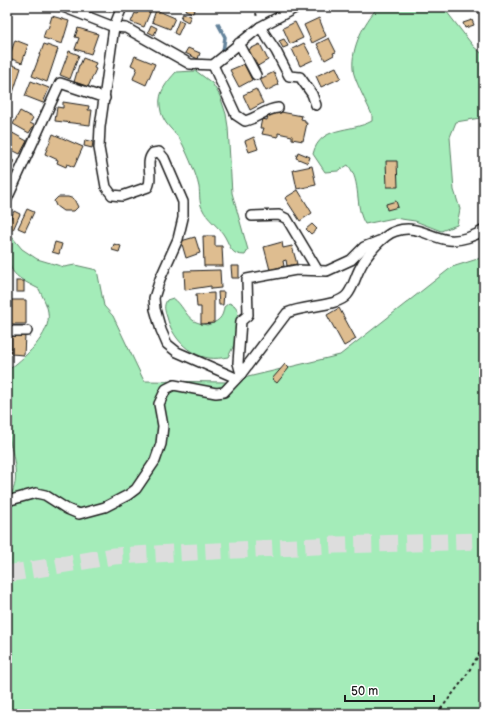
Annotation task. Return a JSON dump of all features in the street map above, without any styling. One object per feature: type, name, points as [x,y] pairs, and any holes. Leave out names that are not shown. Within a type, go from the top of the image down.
[{"type":"street","points":[[63,7],[114,26],[126,28],[190,64],[214,66],[238,44],[260,27],[297,7]]},
{"type":"street","points":[[122,7],[114,26],[100,127],[99,148],[109,192],[112,195],[122,196],[148,187],[152,180],[149,165],[150,158],[153,153],[159,152],[164,158],[183,202],[183,218],[178,239],[160,279],[154,298],[155,309],[161,330],[167,344],[177,352],[239,376]]},
{"type":"street","points":[[260,27],[276,51],[289,76],[300,77],[312,94],[316,105]]},
{"type":"street","points":[[238,44],[256,75]]},
{"type":"street","points":[[214,66],[236,114],[245,120],[255,118],[264,111],[278,108]]},
{"type":"street","points":[[7,199],[60,83],[105,98]]},
{"type":"street","points":[[252,216],[279,215],[287,219],[318,271]]},
{"type":"street","points":[[239,376],[238,356],[241,321],[248,315],[247,279],[296,270],[327,271],[351,260],[364,246],[380,241],[396,231],[407,229],[423,230],[449,240],[475,236],[484,230]]},
{"type":"street","points":[[7,501],[36,493],[45,495],[67,509],[79,514],[116,502],[136,489],[155,461],[163,434],[159,404],[166,389],[174,385],[216,393],[224,392],[239,376],[287,313],[297,308],[337,302],[347,295],[360,268],[380,241]]},
{"type":"street","points":[[7,331],[27,331]]},
{"type":"path","points":[[437,714],[464,679],[484,646]]},
{"type":"green space","points":[[378,7],[443,7],[474,47],[484,55],[484,126],[480,118],[456,122],[450,137],[454,190],[460,209],[457,225],[441,231],[415,221],[394,218],[365,224],[360,210],[355,179],[348,165],[338,171],[325,172],[313,154],[322,138],[329,134],[363,125],[372,121],[372,115],[354,73],[353,61],[356,44],[363,28]]},
{"type":"green space","points":[[196,71],[212,83],[220,96],[226,114],[232,193],[248,250],[245,255],[237,254],[232,250],[222,233],[204,212],[200,203],[198,182],[190,160],[180,140],[166,123],[161,113],[160,96],[169,80],[176,72]]},
{"type":"green space","points":[[12,237],[22,249],[37,259],[64,267],[75,265],[97,270],[104,306],[113,316],[144,381],[227,382],[340,355],[452,267],[484,257],[484,714],[7,714],[7,499],[12,493],[15,469],[9,436],[7,434],[7,371],[35,346],[46,329],[48,321],[46,303],[39,289],[22,280],[12,271],[8,258],[7,239]]},
{"type":"green space","points":[[173,298],[179,303],[191,319],[207,325],[221,317],[224,307],[229,303],[234,305],[238,310],[234,345],[228,357],[209,358],[201,356],[194,353],[182,344],[169,324],[165,311],[165,304],[167,300]]},
{"type":"building","points":[[97,7],[113,7],[110,12]]},
{"type":"building","points":[[141,7],[151,10],[144,27],[131,22],[135,13],[137,14]]},
{"type":"building","points":[[186,7],[195,7],[193,13],[185,10]]},
{"type":"building","points":[[156,10],[175,18],[170,29],[152,22]]},
{"type":"building","points":[[183,13],[191,16],[188,22],[181,18]]},
{"type":"building","points":[[52,16],[69,21],[62,44],[43,38],[46,29],[48,29]]},
{"type":"building","points":[[319,18],[326,36],[312,43],[304,25]]},
{"type":"building","points":[[179,20],[184,22],[178,35],[174,33]]},
{"type":"building","points":[[472,20],[474,25],[465,28],[463,23]]},
{"type":"building","points":[[295,22],[303,38],[290,44],[283,28]]},
{"type":"building","points":[[151,25],[157,28],[154,35],[148,32]]},
{"type":"building","points":[[78,28],[98,34],[91,54],[75,49],[79,38],[75,37]]},
{"type":"building","points":[[329,38],[336,52],[333,53],[334,55],[325,60],[317,44]]},
{"type":"building","points":[[284,39],[288,46],[283,48],[279,41]]},
{"type":"building","points":[[15,40],[28,45],[22,63],[9,58]]},
{"type":"building","points":[[304,43],[313,60],[300,66],[292,49]]},
{"type":"building","points":[[44,44],[58,49],[47,82],[32,76]]},
{"type":"building","points":[[260,44],[268,60],[256,67],[248,50]]},
{"type":"building","points":[[188,48],[200,53],[198,59],[185,53]]},
{"type":"building","points":[[69,51],[79,55],[70,79],[60,75]]},
{"type":"building","points":[[135,56],[155,64],[146,85],[133,79],[137,68],[131,65]]},
{"type":"building","points":[[83,58],[96,63],[94,68],[96,69],[88,87],[74,82],[79,65]]},
{"type":"building","points":[[7,63],[21,68],[13,93],[7,91]]},
{"type":"building","points":[[244,64],[252,80],[239,87],[230,70]]},
{"type":"building","points":[[336,67],[341,78],[321,87],[316,76]]},
{"type":"building","points":[[274,72],[278,85],[266,91],[260,79]]},
{"type":"building","points":[[31,81],[49,88],[43,103],[25,96]]},
{"type":"building","points":[[256,89],[263,103],[250,110],[243,95]]},
{"type":"building","points":[[63,102],[89,106],[88,110],[92,110],[90,125],[55,121],[57,107],[63,108]]},
{"type":"building","points":[[20,111],[33,118],[30,123],[34,125],[29,133],[13,124]]},
{"type":"building","points":[[276,111],[302,116],[301,119],[305,120],[305,123],[307,123],[303,141],[292,139],[292,136],[278,133],[278,137],[262,134],[264,128],[260,128],[262,119],[267,120],[268,113],[276,114]]},
{"type":"building","points":[[7,130],[27,141],[20,154],[8,148],[7,150]]},
{"type":"building","points":[[53,134],[83,147],[74,167],[67,164],[66,167],[57,163],[58,160],[45,154]]},
{"type":"building","points":[[254,137],[258,149],[249,152],[245,141]]},
{"type":"building","points":[[85,140],[93,142],[92,148],[84,146]]},
{"type":"building","points":[[298,152],[310,157],[308,163],[296,158]]},
{"type":"building","points":[[7,158],[14,161],[7,173]]},
{"type":"building","points":[[386,161],[397,161],[398,187],[387,187]]},
{"type":"building","points":[[312,166],[316,185],[297,189],[293,170]]},
{"type":"building","points":[[298,190],[312,213],[300,221],[285,198]]},
{"type":"building","points":[[58,197],[68,197],[74,199],[78,207],[74,211],[63,211],[56,206],[54,201]]},
{"type":"building","points":[[396,201],[398,207],[387,210],[386,204]]},
{"type":"building","points":[[27,209],[34,212],[25,231],[18,228]]},
{"type":"building","points":[[14,211],[20,214],[13,230],[7,227]]},
{"type":"building","points":[[312,224],[317,229],[311,234],[306,229]]},
{"type":"building","points":[[203,236],[215,236],[215,246],[222,246],[223,266],[204,266]]},
{"type":"building","points":[[195,237],[200,253],[186,258],[181,241]]},
{"type":"building","points":[[55,242],[62,244],[59,254],[52,252]]},
{"type":"building","points":[[282,242],[283,248],[292,246],[297,264],[287,266],[286,260],[283,261],[284,266],[270,270],[264,247]]},
{"type":"building","points":[[114,244],[121,246],[119,252],[112,250]]},
{"type":"building","points":[[231,266],[239,266],[239,278],[232,278]]},
{"type":"building","points":[[220,270],[221,288],[211,289],[211,286],[185,290],[184,271]]},
{"type":"building","points":[[16,281],[24,281],[24,292],[16,292]]},
{"type":"building","points":[[218,292],[224,292],[223,305],[219,305]]},
{"type":"building","points":[[214,293],[214,323],[201,324],[201,307],[197,307],[196,294]]},
{"type":"building","points":[[11,300],[26,300],[26,324],[10,324]]},
{"type":"building","points":[[339,308],[356,339],[344,346],[327,315]]},
{"type":"building","points":[[11,335],[25,335],[24,355],[11,354]]},
{"type":"building","points":[[285,364],[289,368],[277,383],[272,379]]},
{"type":"waterway","points":[[218,24],[225,37],[223,52]]},
{"type":"tunnel","points":[[7,574],[114,556],[336,545],[484,541]]}]
